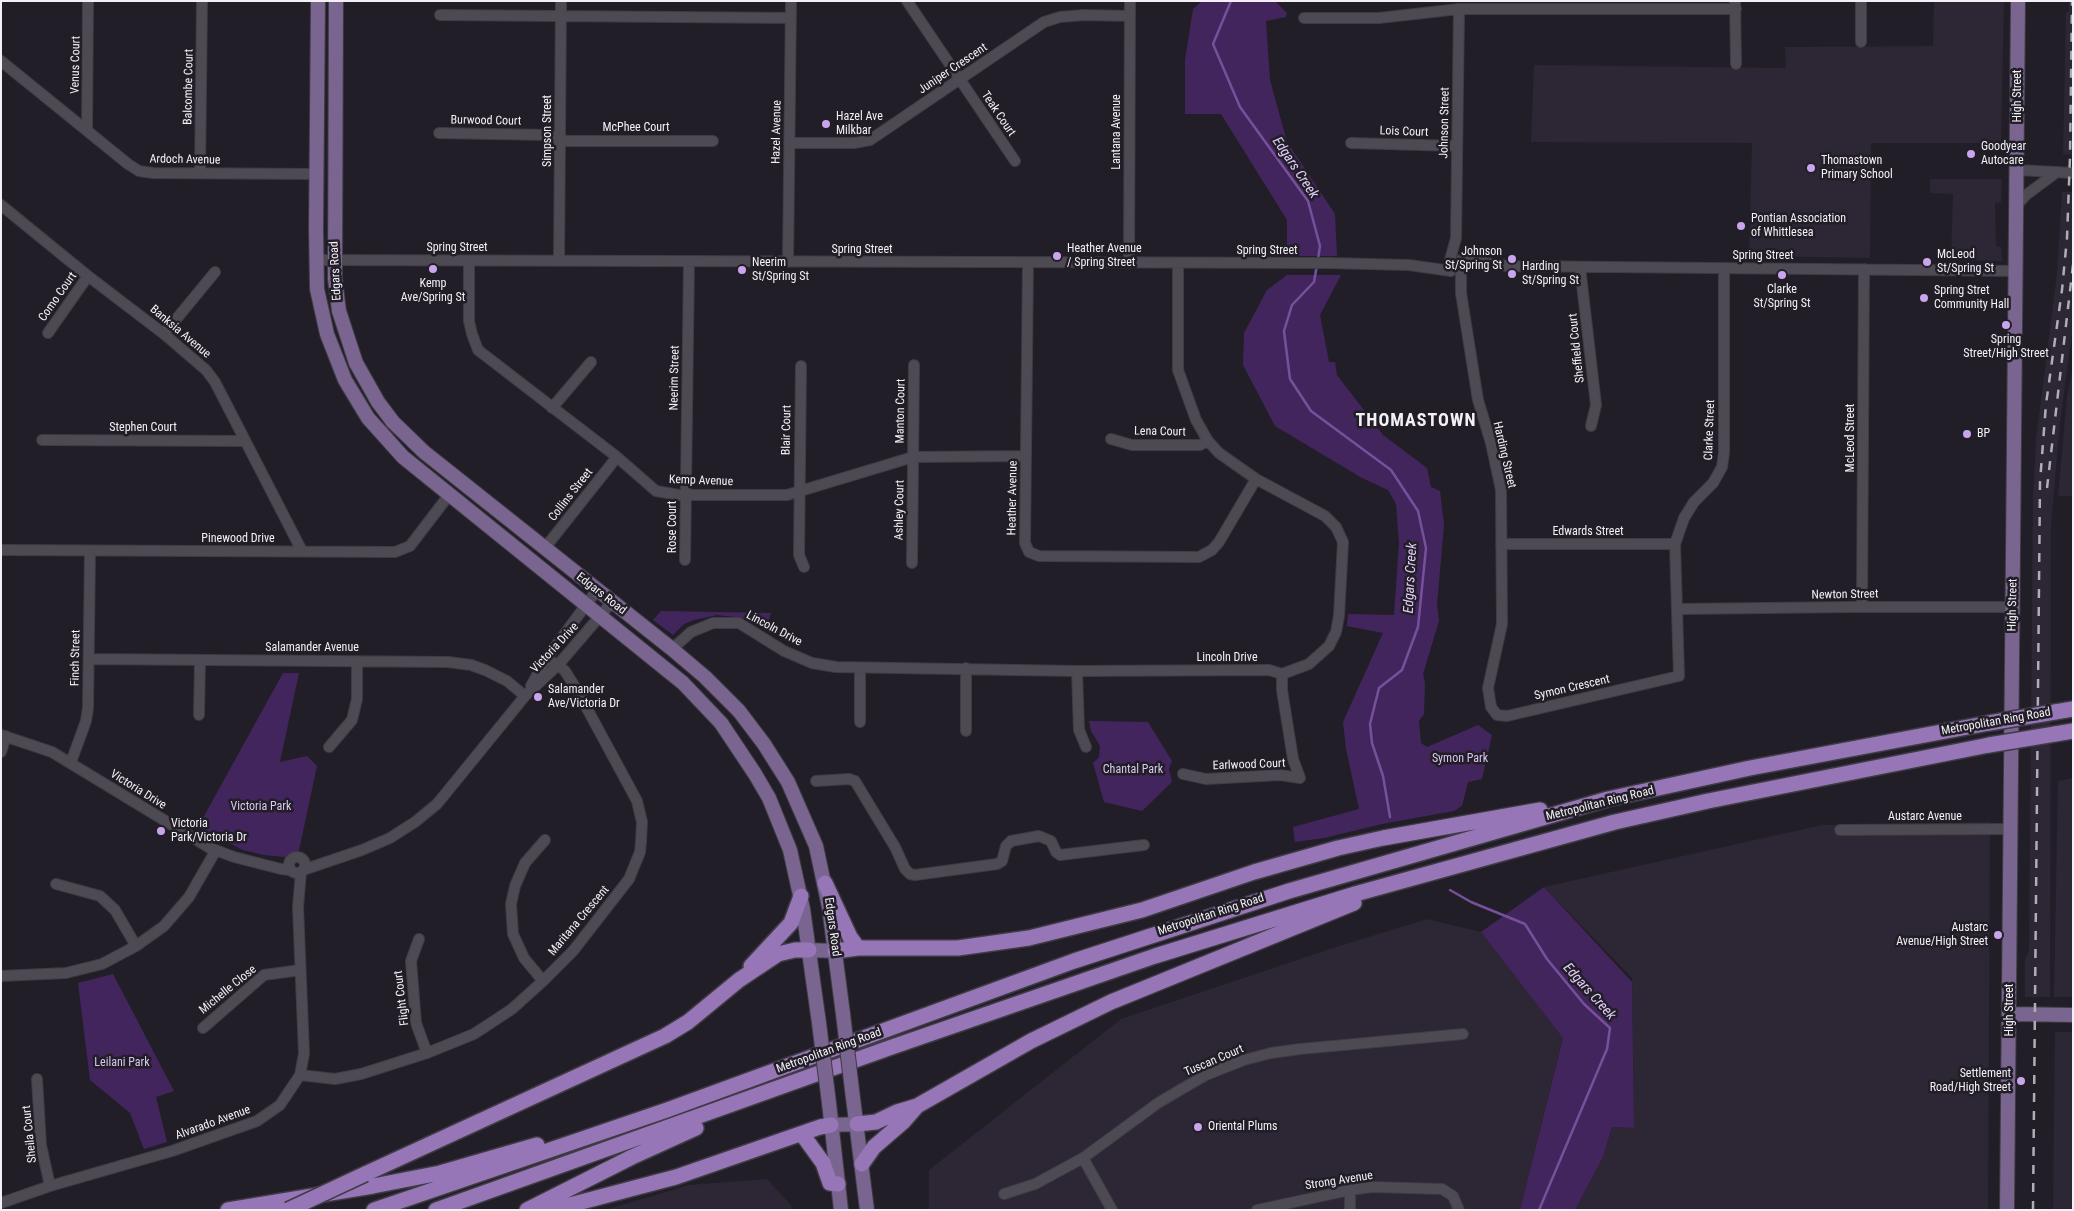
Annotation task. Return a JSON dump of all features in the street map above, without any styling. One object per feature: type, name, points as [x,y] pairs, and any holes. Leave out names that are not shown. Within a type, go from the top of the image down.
[{"type":"highway","name":"Metropolitan Ring Road","points":[[374,1210],[667,1110],[1014,982],[1146,936],[1342,875],[1608,799],[1750,768],[2073,709]]},
{"type":"highway","name":"Metropolitan Ring Road","points":[[436,1210],[1181,948],[1319,904],[1615,822],[1708,801],[1989,745],[2073,731]]},
{"type":"highway","points":[[835,950],[858,948],[958,948],[1029,938],[1135,912],[1254,872],[1347,846],[1608,799]]},
{"type":"highway","points":[[857,1124],[876,1122],[897,1112],[917,1106],[1031,1041],[1111,1002],[1320,916],[1447,868]]},
{"type":"highway","points":[[825,884],[850,937],[858,948]]},
{"type":"highway","points":[[739,980],[791,923],[801,896]]},
{"type":"highway","points":[[288,1210],[665,1036],[688,1022],[739,980],[778,954],[795,950],[808,950]]},
{"type":"highway","points":[[527,1210],[640,1153],[702,1126],[776,1089]]},
{"type":"highway","points":[[862,1164],[874,1146],[917,1106]]},
{"type":"highway","points":[[228,1210],[374,1186],[440,1172],[667,1110]]},
{"type":"highway","points":[[551,1210],[676,1177],[831,1125]]},
{"type":"highway","points":[[802,1134],[823,1163],[830,1182],[838,1184]]},
{"type":"main road","name":"Edgars Road","points":[[318,1],[316,260],[319,304],[326,334],[337,365],[352,394],[368,418],[391,445],[449,495],[683,683],[721,723],[755,774],[778,816],[790,850],[801,896],[819,1022],[841,1210]]},
{"type":"main road","name":"Edgars Road","points":[[336,1],[334,260],[336,295],[344,330],[356,363],[378,402],[393,422],[424,452],[705,677],[739,711],[764,744],[796,797],[816,846],[825,884],[867,1210]]},
{"type":"main road","name":"High Street","points":[[2008,1210],[2018,1]]},
{"type":"main road","points":[[808,950],[835,950]]},
{"type":"main road","points":[[2010,1014],[2073,1015]]},
{"type":"main road","points":[[831,1125],[857,1124]]},
{"type":"street","name":"Venus Court","points":[[87,130],[88,1]]},
{"type":"street","name":"Balcombe Court","points":[[200,172],[202,1]]},
{"type":"street","name":"Simpson Street","points":[[559,261],[561,1]]},
{"type":"street","name":"Hazel Avenue","points":[[788,262],[791,1]]},
{"type":"street","name":"Teak Court","points":[[907,1],[1015,161]]},
{"type":"street","name":"Lantana Avenue","points":[[1129,263],[1130,1]]},
{"type":"street","points":[[1861,42],[1862,1]]},
{"type":"street","points":[[1304,18],[1379,18],[1459,9],[1736,5],[1736,64]]},
{"type":"street","name":"Johnson Street","points":[[1456,265],[1459,9]]},
{"type":"street","points":[[440,15],[791,18]]},
{"type":"street","name":"Juniper Crescent","points":[[790,143],[854,143],[870,140],[1044,22],[1060,17],[1130,16]]},
{"type":"street","name":"Ardoch Avenue","points":[[1,61],[140,171],[153,173],[316,174]]},
{"type":"street","name":"Burwood Court","points":[[440,133],[549,135],[560,140]]},
{"type":"street","name":"McPhee Court","points":[[560,140],[713,141]]},
{"type":"street","name":"Lois Court","points":[[1351,143],[1457,146]]},
{"type":"street","points":[[2018,170],[2073,173]]},
{"type":"street","points":[[2017,206],[2026,195],[2056,172]]},
{"type":"street","name":"Banksia Avenue","points":[[1,205],[88,276],[164,334],[206,370],[215,382],[302,551]]},
{"type":"street","name":"Spring Street","points":[[316,260],[1328,263],[2017,271]]},
{"type":"street","name":"Kemp Avenue","points":[[469,260],[469,321],[478,350],[656,490],[670,494],[686,495],[787,495],[913,457],[1026,456]]},
{"type":"street","name":"Neerim Street","points":[[686,495],[689,262]]},
{"type":"street","name":"Heather Avenue","points":[[1028,263],[1025,543],[1029,552],[1039,556],[1190,557],[1206,554],[1219,542],[1256,479]]},
{"type":"street","name":"Lincoln Drive","points":[[672,649],[691,632],[713,622],[739,623],[784,651],[812,663],[860,668],[1077,671],[1268,670],[1282,674],[1310,664],[1328,646],[1336,632],[1339,616],[1343,542],[1336,527],[1325,516],[1233,465],[1208,440],[1190,407],[1178,370],[1178,263]]},
{"type":"street","name":"Harding Street","points":[[1456,265],[1478,400],[1491,443],[1501,490],[1502,624]]},
{"type":"street","name":"Sheffield Court","points":[[1580,267],[1596,405],[1591,426]]},
{"type":"street","name":"Clarke Street","points":[[1678,609],[1676,544],[1684,518],[1694,502],[1712,483],[1722,468],[1724,443],[1724,268]]},
{"type":"street","name":"McLeod Street","points":[[1862,606],[1864,269]]},
{"type":"street","points":[[164,334],[215,272]]},
{"type":"street","name":"Como Court","points":[[48,332],[88,276]]},
{"type":"street","points":[[552,408],[591,362]]},
{"type":"street","name":"Manton Court","points":[[913,457],[914,364]]},
{"type":"street","name":"Blair Court","points":[[801,366],[798,493],[799,555],[804,567]]},
{"type":"street","name":"Lena Court","points":[[1111,438],[1132,445],[1200,445],[1208,440]]},
{"type":"street","name":"Stephen Court","points":[[42,440],[244,440]]},
{"type":"street","name":"Ashley Court","points":[[912,563],[913,457]]},
{"type":"street","name":"Collins Street","points":[[544,549],[617,458]]},
{"type":"street","name":"Pinewood Drive","points":[[1,550],[395,552],[410,546],[449,495]]},
{"type":"street","name":"Rose Court","points":[[685,560],[686,495]]},
{"type":"street","name":"Edwards Street","points":[[1501,544],[1676,544]]},
{"type":"street","name":"Finch Street","points":[[71,762],[86,721],[88,708],[90,551]]},
{"type":"street","name":"Victoria Drive","points":[[525,696],[546,659],[597,590]]},
{"type":"street","name":"Victoria Drive","points":[[4,736],[38,746],[71,762],[213,849],[263,863],[297,867],[331,860],[390,838],[415,822],[437,804],[525,696],[556,667],[612,602]]},
{"type":"street","name":"Newton Street","points":[[1678,609],[1862,606],[2013,607]]},
{"type":"street","name":"Symon Crescent","points":[[1502,624],[1488,688],[1491,707],[1497,715],[1507,716],[1679,676],[1678,609]]},
{"type":"street","name":"Salamander Avenue","points":[[89,659],[448,662],[472,665],[497,675],[525,696]]},
{"type":"street","name":"Maritana Crescent","points":[[301,1071],[335,1079],[361,1074],[427,1053],[474,1034],[512,1009],[573,951],[629,879],[637,861],[641,842],[642,822],[633,790],[573,684],[546,659]]},
{"type":"street","points":[[199,715],[200,661]]},
{"type":"street","points":[[328,747],[352,720],[357,699],[357,661]]},
{"type":"street","points":[[860,668],[860,722]]},
{"type":"street","points":[[966,668],[966,731]]},
{"type":"street","points":[[1077,671],[1079,730],[1086,747]]},
{"type":"street","name":"Earlwood Court","points":[[1183,774],[1206,780],[1280,775],[1300,778],[1293,759],[1282,690],[1282,674]]},
{"type":"street","points":[[1,752],[4,736]]},
{"type":"street","points":[[816,781],[849,779],[857,783],[895,847],[904,869],[915,875],[997,864],[1002,861],[1006,846],[1011,841],[1038,836],[1048,838],[1056,852],[1060,855],[1144,845]]},
{"type":"street","name":"Austarc Avenue","points":[[1840,830],[2011,829]]},
{"type":"street","points":[[543,981],[524,958],[513,934],[511,904],[515,886],[525,864],[545,840]]},
{"type":"street","points":[[1,976],[66,973],[102,964],[136,946],[164,926],[189,897],[213,849]]},
{"type":"street","points":[[297,867],[304,1054],[301,1071]]},
{"type":"street","points":[[56,884],[100,896],[115,910],[136,946]]},
{"type":"street","name":"Flight Court","points":[[419,940],[410,961],[416,1023],[427,1053]]},
{"type":"street","name":"Michelle Close","points":[[203,1028],[264,975],[300,970]]},
{"type":"street","name":"Tuscan Court","points":[[1004,1194],[1035,1184],[1083,1158],[1158,1103],[1206,1075],[1244,1060],[1271,1053],[1300,1049],[1463,1034]]},
{"type":"street","name":"Alvarado Avenue","points":[[1,1203],[50,1186],[166,1153],[257,1121],[280,1105],[301,1071]]},
{"type":"street","name":"Sheila Court","points":[[37,1079],[41,1145],[50,1186]]},
{"type":"street","points":[[1083,1158],[1112,1210]]},
{"type":"street","name":"Strong Avenue","points":[[1257,1210],[1372,1187],[1442,1189],[1453,1196],[1459,1210]]},
{"type":"street","points":[[1350,1190],[1350,1210]]},
{"type":"shaded area","name":"Thomastown Primary School","points":[[1934,1],[2004,1],[2001,143],[1871,143],[1870,258],[1749,256],[1752,143],[1531,142],[1534,65],[1786,68],[1785,47],[1933,46]]},
{"type":"shaded area","points":[[2069,1],[2073,1],[2073,155],[2063,154],[2066,12],[2069,12]]},
{"type":"shaded area","points":[[1930,179],[2002,179],[2001,202],[1995,203],[1996,246],[2001,247],[2002,261],[1951,260],[1953,194],[1930,193]]},
{"type":"shaded area","points":[[2062,192],[2073,192],[2073,325],[2060,423],[2051,524],[2050,997],[2025,997],[2025,960],[2029,950],[2033,499],[2036,439],[2057,274]]},
{"type":"shaded area","points":[[2073,367],[2073,496],[2058,496],[2067,397]]},
{"type":"shaded area","points":[[2073,778],[2073,997],[2054,997],[2058,781]]},
{"type":"shaded area","points":[[1990,822],[1988,1210],[1575,1210],[1603,1157],[1612,1127],[1634,1128],[1632,978],[1544,887],[1822,825]]},
{"type":"shaded area","points":[[1427,919],[1481,932],[1563,1037],[1520,1210],[929,1210],[929,1170],[1121,1019],[1336,947]]},
{"type":"shaded area","points":[[2055,1032],[2073,1032],[2073,1210],[2053,1210]]},
{"type":"shaded area","points":[[767,1179],[791,1205],[792,1210],[605,1210],[689,1185]]},
{"type":"green space","points":[[1202,1],[1275,1],[1287,13],[1286,17],[1266,21],[1270,80],[1287,142],[1335,214],[1337,256],[1287,256],[1287,220],[1221,114],[1185,114],[1185,60],[1193,9]]},
{"type":"green space","name":"Symon Park","points":[[1287,275],[1341,275],[1320,315],[1329,362],[1335,362],[1337,375],[1383,435],[1427,468],[1431,487],[1440,491],[1444,525],[1437,605],[1439,621],[1423,674],[1425,683],[1424,714],[1419,721],[1421,743],[1427,747],[1478,725],[1492,735],[1482,779],[1468,782],[1462,806],[1454,811],[1382,824],[1324,838],[1295,842],[1293,827],[1359,809],[1346,749],[1343,722],[1383,633],[1347,626],[1348,614],[1394,615],[1399,543],[1396,504],[1388,490],[1362,478],[1275,426],[1243,365],[1244,333],[1267,290]]},
{"type":"green space","points":[[661,611],[771,613],[767,626],[752,619],[717,615],[684,624],[673,635],[653,620]]},
{"type":"green space","name":"Victoria Park","points":[[283,673],[299,673],[280,762],[307,756],[317,766],[298,855],[285,857],[243,850],[198,827]]},
{"type":"green space","name":"Chantal Park","points":[[1089,721],[1148,722],[1172,761],[1169,769],[1172,782],[1142,811],[1104,802],[1093,763],[1099,757],[1100,746],[1091,731]]},
{"type":"green space","points":[[1544,887],[1632,982],[1634,1128],[1612,1127],[1603,1157],[1575,1210],[1520,1210],[1563,1038],[1481,932]]},
{"type":"green space","name":"Leilani Park","points":[[113,974],[174,1091],[156,1097],[167,1142],[144,1149],[130,1113],[90,1080],[78,983]]},
{"type":"waterway","name":"Edgars Creek","points":[[1231,1],[1213,44],[1240,107],[1308,201],[1320,246],[1318,259]]},
{"type":"waterway","name":"Edgars Creek","points":[[1317,265],[1314,282],[1292,305],[1284,331],[1290,379],[1311,411],[1391,470],[1418,511],[1426,548],[1418,627],[1402,670],[1379,688],[1370,724],[1372,743],[1383,776],[1390,817]]},
{"type":"waterway","name":"Edgars Creek","points":[[1450,890],[1471,902],[1525,924],[1547,959],[1584,1004],[1610,1028],[1607,1049],[1539,1210]]},
{"type":"railway","points":[[2033,1210],[2040,482],[2046,404],[2062,290],[2067,238],[2072,1]]},
{"type":"railway","points":[[2047,488],[2073,265]]},
{"type":"place","name":"Hazel Ave Milkbar","points":[[826,124]]},
{"type":"place","name":"Goodyear Autocare","points":[[1971,154]]},
{"type":"place","name":"Thomastown Primary School","points":[[1811,168]]},
{"type":"place","name":"Pontian Association of Whittlesea","points":[[1741,226]]},
{"type":"place","name":"Heather Avenue / Spring Street","points":[[1057,256]]},
{"type":"place","name":"Johnson St/Spring St","points":[[1512,259]]},
{"type":"place","name":"McLeod St/Spring St","points":[[1927,262]]},
{"type":"place","name":"Kemp Ave/Spring St","points":[[433,269]]},
{"type":"place","name":"Neerim St/Spring St","points":[[742,270]]},
{"type":"place","name":"Harding St/Spring St","points":[[1512,274]]},
{"type":"place","name":"Clarke St/Spring St","points":[[1782,275]]},
{"type":"place","name":"Spring Stret Community Hall","points":[[1924,298]]},
{"type":"place","name":"Spring Street/High Street","points":[[2006,325]]},
{"type":"place","name":"BP","points":[[1967,434]]},
{"type":"place","name":"Salamander Ave/Victoria Dr","points":[[538,697]]},
{"type":"place","name":"Victoria Park/Victoria Dr","points":[[161,831]]},
{"type":"place","name":"Austarc Avenue/High Street","points":[[1998,935]]},
{"type":"place","name":"Settlement Road/High Street","points":[[2021,1081]]},
{"type":"place","name":"Oriental Plums","points":[[1198,1127]]},
{"type":"district","name":"THOMASTOWN","points":[[1416,421]]}]
